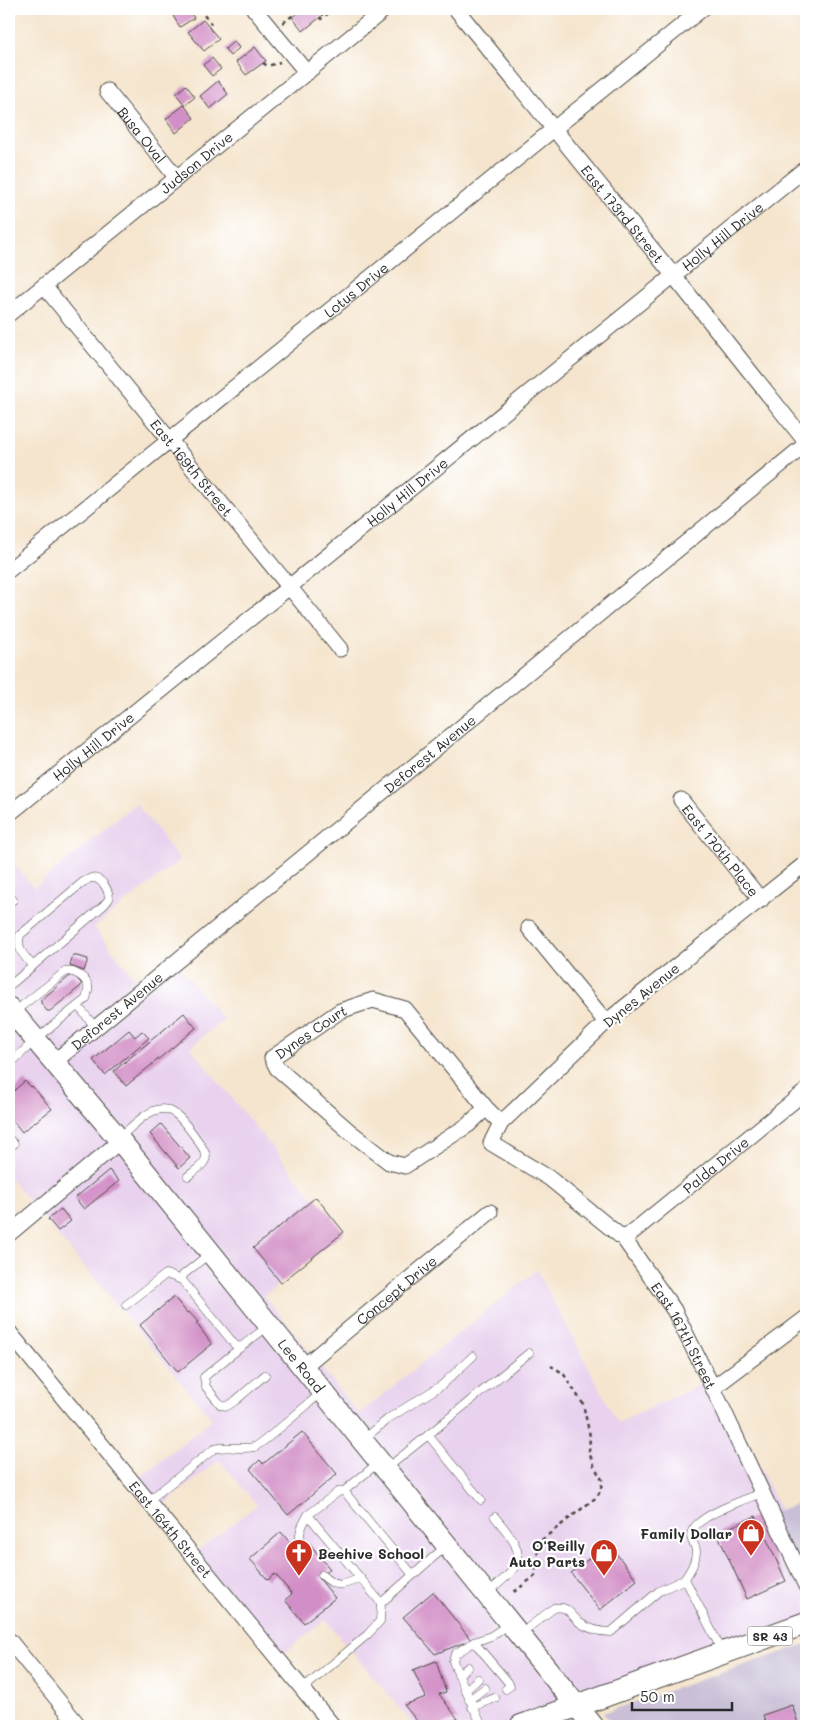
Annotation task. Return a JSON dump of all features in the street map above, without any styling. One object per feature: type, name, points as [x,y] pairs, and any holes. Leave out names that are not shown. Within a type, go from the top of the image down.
[{"type":"main road","name":"Lee Road","points":[[11,1010],[211,1253],[593,1726]]},
{"type":"main road","name":"SR 43","points":[[521,1726],[806,1623]]},
{"type":"street","points":[[254,9],[307,72]]},
{"type":"street","name":"Judson Drive","points":[[9,313],[385,9]]},
{"type":"street","name":"East 173rd Street","points":[[456,9],[674,276],[806,443]]},
{"type":"street","name":"Lotus Drive","points":[[9,570],[702,9]]},
{"type":"street","name":"Busa Oval","points":[[107,92],[177,178]]},
{"type":"street","name":"Holly Hill Drive","points":[[9,814],[806,168]]},
{"type":"street","name":"East 169th Street","points":[[44,286],[340,649]]},
{"type":"street","name":"Deforest Avenue","points":[[54,1062],[806,443]]},
{"type":"street","name":"East 170th Place","points":[[681,800],[761,900]]},
{"type":"street","name":"Dynes Avenue","points":[[491,1143],[501,1124],[606,1022],[806,863]]},
{"type":"street","points":[[529,928],[606,1022]]},
{"type":"street","name":"Dynes Court","points":[[486,1108],[468,1125],[405,1166],[389,1162],[349,1130],[277,1068],[272,1058],[340,1011],[373,1000],[405,1009],[501,1124]]},
{"type":"street","name":"Palda Drive","points":[[624,1240],[806,1091]]},
{"type":"street","points":[[9,1234],[119,1140]]},
{"type":"street","name":"East 167th Street","points":[[491,1143],[549,1178],[624,1240],[674,1310],[713,1388],[806,1586]]},
{"type":"street","name":"Concept Drive","points":[[303,1367],[490,1212]]},
{"type":"street","points":[[713,1388],[806,1318]]},
{"type":"street","name":"East 164th Street","points":[[9,1332],[333,1726]]},
{"type":"street","points":[[9,1640],[79,1726]]},
{"type":"lane","points":[[9,986],[33,966],[104,905],[109,899],[109,892],[105,885],[91,878],[83,882],[20,935],[18,944],[20,951],[33,966]]},
{"type":"lane","points":[[9,1065],[35,1040],[86,999],[88,987],[85,980],[71,971],[64,972],[11,1010]]},
{"type":"lane","points":[[78,1006],[96,1028]]},
{"type":"lane","points":[[119,1140],[147,1115],[163,1109],[170,1111],[179,1117],[202,1147],[206,1156],[204,1163],[188,1176]]},
{"type":"lane","points":[[182,1280],[183,1275],[211,1253]]},
{"type":"lane","points":[[126,1305],[166,1274],[182,1280],[235,1345],[241,1347]]},
{"type":"lane","points":[[265,1375],[227,1406],[221,1405],[206,1387],[204,1377],[269,1325]]},
{"type":"lane","points":[[302,1549],[299,1542],[299,1532],[308,1515],[338,1492],[344,1491],[428,1435],[529,1353]]},
{"type":"lane","points":[[363,1441],[389,1418],[442,1385],[473,1356]]},
{"type":"lane","points":[[148,1501],[214,1448],[256,1447],[323,1391]]},
{"type":"lane","points":[[428,1435],[481,1500]]},
{"type":"lane","points":[[344,1491],[414,1575]]},
{"type":"lane","points":[[482,1726],[458,1675],[454,1661],[455,1654],[474,1642],[515,1629],[554,1608],[560,1607],[569,1611],[580,1622],[596,1630],[610,1632],[659,1591],[684,1580],[692,1568],[696,1550],[691,1537],[692,1529],[709,1515],[762,1493]]},
{"type":"lane","points":[[302,1690],[367,1635],[380,1621],[381,1603],[308,1515]]},
{"type":"lane","points":[[487,1594],[515,1568],[517,1561],[516,1546],[495,1517]]},
{"type":"lane","points":[[381,1603],[447,1546]]},
{"type":"lane","points":[[322,1575],[328,1581],[336,1584],[346,1584],[360,1578]]},
{"type":"lane","points":[[684,1580],[686,1579],[723,1653]]},
{"type":"lane","points":[[474,1642],[482,1655],[510,1686],[506,1689]]},
{"type":"lane","points":[[458,1675],[468,1667]]},
{"type":"lane","points":[[464,1690],[478,1679]]},
{"type":"lane","points":[[470,1704],[485,1688]]},
{"type":"lane","points":[[470,1704],[495,1698]]},
{"type":"path","points":[[198,9],[212,25],[210,28]]},
{"type":"path","points":[[283,23],[301,9]]},
{"type":"path","points":[[320,17],[322,19],[334,9]]},
{"type":"path","points":[[263,63],[268,66],[280,62]]},
{"type":"path","points":[[514,1592],[535,1576],[539,1542],[598,1496],[603,1481],[595,1468],[589,1452],[590,1436],[583,1404],[563,1373],[550,1366]]},
{"type":"shaded area","points":[[136,803],[180,860],[94,927],[139,984],[173,959],[223,1020],[190,1047],[342,1233],[264,1296],[359,1414],[537,1270],[618,1423],[717,1377],[806,1564],[806,1623],[577,1706],[593,1726],[415,1726],[325,1620],[277,1659],[192,1555],[257,1505],[219,1460],[156,1511],[133,1483],[212,1419],[9,1177],[9,858],[34,888]]},
{"type":"shaded area","points":[[806,1500],[806,1586],[772,1513]]},
{"type":"shaded area","points":[[806,1644],[806,1726],[614,1726],[603,1713]]},
{"type":"building","points":[[183,9],[188,9],[194,18],[180,27],[173,16]]},
{"type":"building","points":[[303,9],[318,9],[323,15],[303,31],[292,17]]},
{"type":"building","points":[[203,20],[219,39],[204,51],[188,32]]},
{"type":"building","points":[[234,41],[239,48],[230,56],[225,49]]},
{"type":"building","points":[[255,47],[266,61],[246,75],[236,62]]},
{"type":"building","points":[[212,58],[221,69],[212,76],[203,65]]},
{"type":"building","points":[[218,81],[228,94],[210,109],[200,96]]},
{"type":"building","points":[[186,85],[195,97],[185,105],[176,94]]},
{"type":"building","points":[[184,105],[194,118],[176,133],[166,119]]},
{"type":"building","points":[[73,955],[88,959],[84,971],[70,966]]},
{"type":"building","points":[[71,975],[75,976],[81,983],[81,986],[50,1011],[47,1011],[41,1000]]},
{"type":"building","points":[[184,1013],[196,1028],[126,1086],[114,1071]]},
{"type":"building","points":[[129,1030],[135,1037],[142,1031],[149,1038],[105,1075],[93,1060]]},
{"type":"building","points":[[25,1081],[32,1086],[52,1109],[22,1132],[9,1116],[9,1095]]},
{"type":"building","points":[[161,1124],[190,1158],[179,1168],[150,1134]]},
{"type":"building","points":[[109,1170],[119,1181],[84,1209],[75,1198]]},
{"type":"building","points":[[316,1197],[344,1232],[281,1283],[253,1248]]},
{"type":"building","points":[[61,1209],[71,1221],[58,1231],[48,1219]]},
{"type":"building","points":[[174,1297],[187,1313],[189,1312],[198,1322],[196,1323],[212,1344],[178,1372],[140,1325]]},
{"type":"building","points":[[302,1432],[337,1474],[288,1515],[250,1469],[260,1460],[263,1464]]},
{"type":"building","name":"Family Dollar","points":[[756,1516],[786,1581],[747,1599],[717,1533]]},
{"type":"building","name":"Beehive School","points":[[281,1532],[298,1552],[309,1543],[330,1569],[319,1578],[335,1598],[304,1623],[285,1600],[292,1594],[275,1574],[268,1580],[250,1559]]},
{"type":"building","name":"O'Reilly Auto Parts","points":[[608,1543],[637,1580],[600,1610],[571,1573]]},
{"type":"building","points":[[433,1592],[471,1640],[435,1654],[403,1617]]},
{"type":"building","points":[[436,1661],[446,1692],[439,1694],[458,1719],[438,1726],[421,1726],[404,1705],[426,1697],[413,1670]]},
{"type":"building","points":[[792,1705],[799,1726],[767,1726],[763,1715]]},
{"type":"place","name":"Family Dollar","points":[[751,1557]]},
{"type":"place","name":"Beehive School","points":[[299,1577]]},
{"type":"place","name":"O'Reilly Auto Parts","points":[[604,1577]]}]
